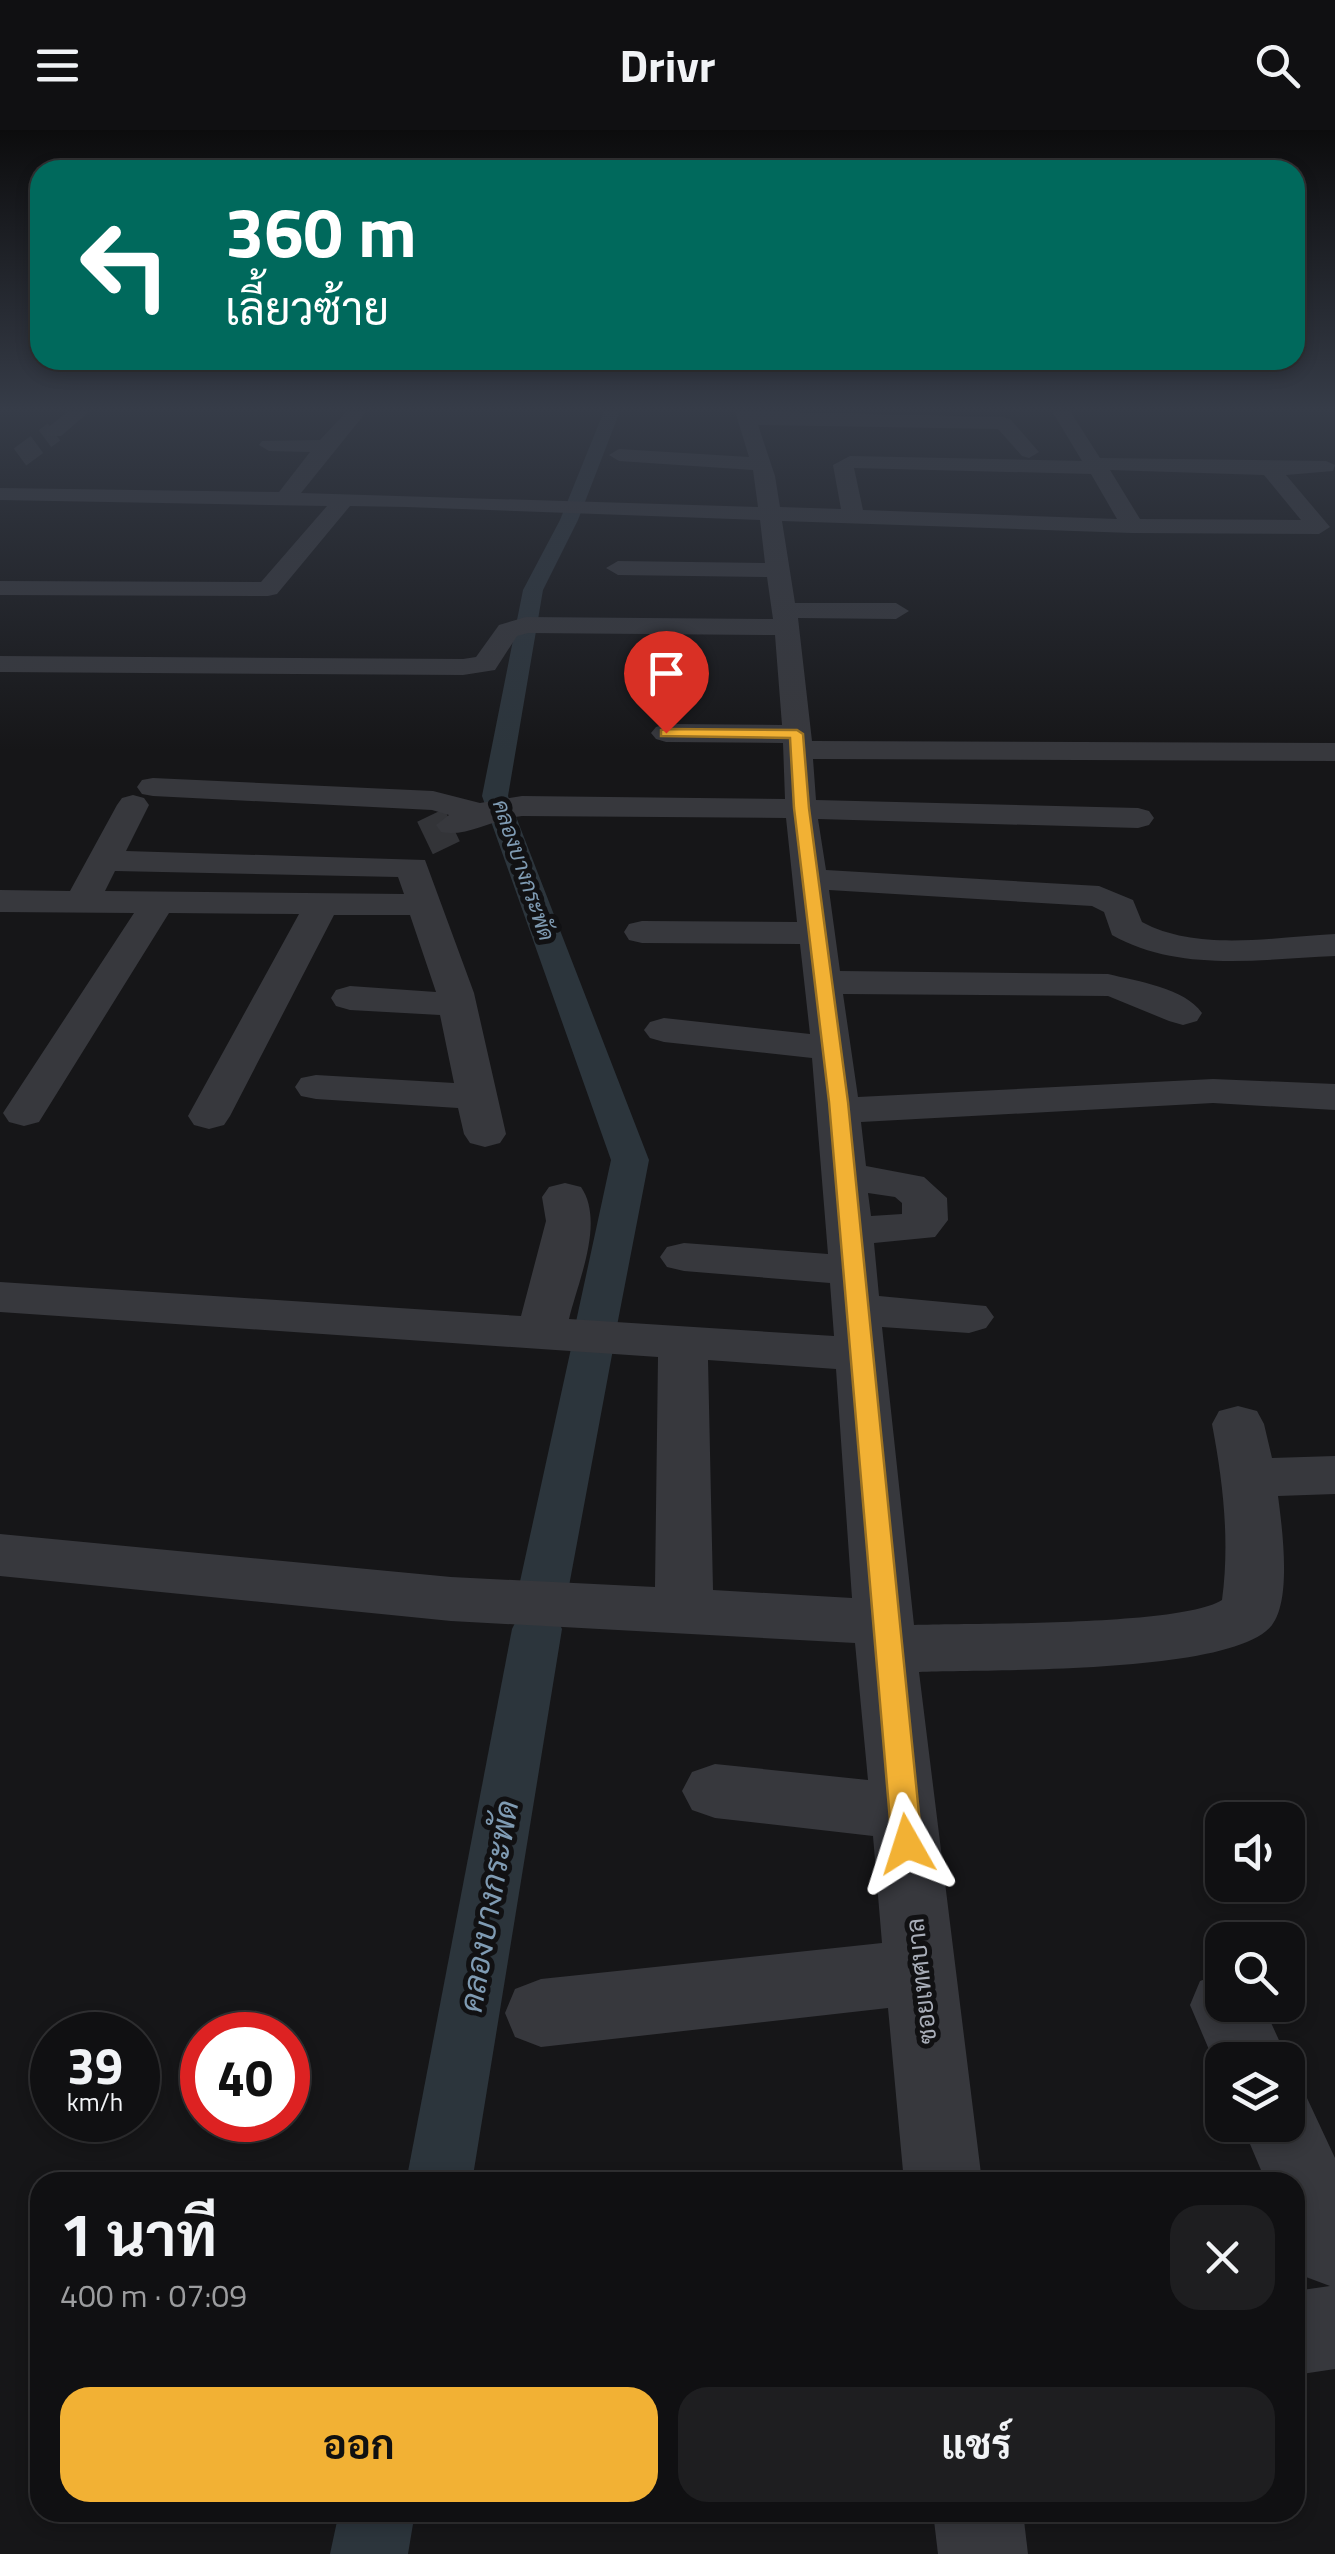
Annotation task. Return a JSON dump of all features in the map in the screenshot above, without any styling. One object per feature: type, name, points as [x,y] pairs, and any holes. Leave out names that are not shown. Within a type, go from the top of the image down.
[{"type":"street","points":[[0,588],[264,590],[282,563],[320,524]]},
{"type":"street","name":"ซอยเทศบาล","points":[[770,524],[784,602],[801,808],[839,1111],[885,1636],[942,2172]]},
{"type":"street","points":[[1124,524],[1318,524]]},
{"type":"street","points":[[187,573],[282,563]]},
{"type":"street","points":[[618,568],[784,602],[896,611]]},
{"type":"street","points":[[0,664],[479,666],[485,664],[508,632],[528,625],[784,602]]},
{"type":"street","points":[[0,642],[128,644]]},
{"type":"street","points":[[666,733],[797,742],[1335,752]]},
{"type":"street","points":[[232,863],[266,791]]},
{"type":"street","points":[[83,900],[143,796],[266,791],[433,801],[464,826]]},
{"type":"street","points":[[616,839],[680,831],[702,808]]},
{"type":"street","points":[[104,861],[232,863],[464,826],[702,808],[1138,818]]},
{"type":"street","points":[[316,1087],[481,1115],[458,1005],[424,906],[464,826]]},
{"type":"street","points":[[810,879],[1099,896],[1121,907],[1125,927],[1136,936],[1202,948],[1335,945]]},
{"type":"street","points":[[5,908],[83,900],[424,906]]},
{"type":"street","points":[[24,1113],[158,902]]},
{"type":"street","points":[[209,1116],[322,904]]},
{"type":"street","points":[[642,934],[817,933]]},
{"type":"street","points":[[1108,985],[1136,936]]},
{"type":"street","points":[[1194,1051],[1206,958],[1202,948]]},
{"type":"street","points":[[823,982],[1108,985],[1136,992],[1194,1051],[1335,1097]]},
{"type":"street","points":[[350,998],[458,1005]]},
{"type":"street","points":[[664,1030],[832,1048]]},
{"type":"street","points":[[839,1111],[1194,1051]]},
{"type":"street","points":[[0,1297],[683,1344],[855,1291],[925,1220],[924,1198],[908,1186],[845,1176]]},
{"type":"street","points":[[540,1334],[569,1222],[565,1197]]},
{"type":"street","points":[[684,1257],[968,1317]]},
{"type":"street","points":[[683,1344],[684,1611]]},
{"type":"street","points":[[0,1555],[451,1599],[684,1611],[885,1636],[1161,1639],[1228,1626],[1250,1611],[1244,1451],[1335,1475]]},
{"type":"street","points":[[715,1790],[904,1812]]},
{"type":"street","points":[[541,2013],[920,1972]]},
{"type":"street","points":[[1288,2142],[1301,2172]]},
{"type":"street","points":[[1305,2181],[1335,2248]]},
{"type":"street","points":[[1305,2332],[1335,2328]]},
{"type":"street","points":[[979,2522],[983,2554]]},
{"type":"waterway","name":"คลองบางกระพัด","points":[[567,524],[533,590],[495,796],[630,1160],[595,1331]]},
{"type":"waterway","name":"คลองบางกระพัด","points":[[544,1586],[593,1344]]},
{"type":"waterway","name":"คลองบางกระพัด","points":[[441,2172],[537,1629]]},
{"type":"waterway","name":"คลองบางกระพัด","points":[[369,2554],[375,2522]]},
{"type":"tunnel","points":[[425,838],[452,825]]},
{"type":"route","points":[[666,733],[797,734],[801,808],[838,1102],[907,1844]]}]
